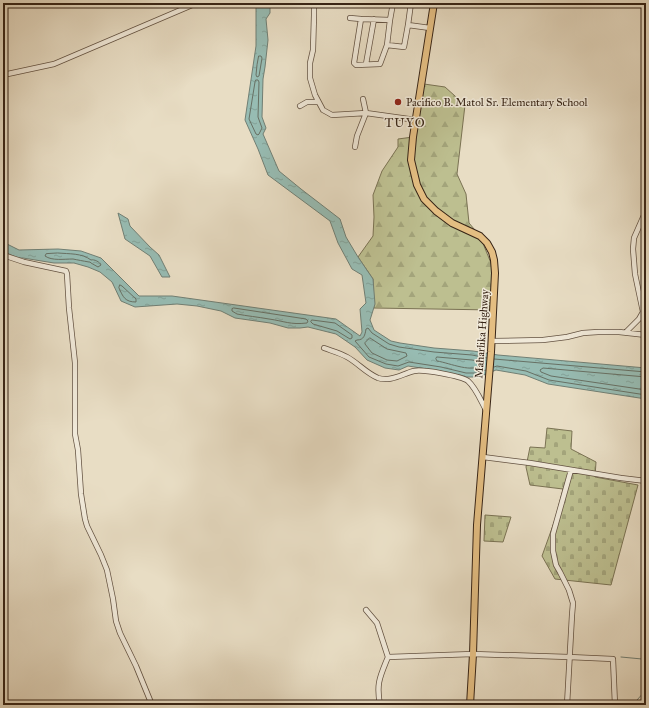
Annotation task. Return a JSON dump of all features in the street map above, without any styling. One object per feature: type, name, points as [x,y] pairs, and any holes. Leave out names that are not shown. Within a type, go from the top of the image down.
[{"type":"highway","name":"Maharlika Highway","points":[[434,3],[413,137],[411,160],[417,185],[424,199],[436,212],[452,223],[480,236],[487,243],[492,252],[495,273],[492,341],[477,525],[470,705]]},
{"type":"street","points":[[3,75],[54,64],[197,3]]},
{"type":"street","points":[[312,3],[314,5],[314,15],[313,50],[310,63],[310,78],[315,95],[323,110],[332,115],[366,113],[416,120]]},
{"type":"street","points":[[361,18],[354,63],[356,65],[380,64],[387,45],[393,3]]},
{"type":"street","points":[[387,45],[404,48],[411,3]]},
{"type":"street","points":[[350,18],[390,20]]},
{"type":"street","points":[[366,64],[374,19]]},
{"type":"street","points":[[408,25],[430,28]]},
{"type":"street","points":[[355,147],[357,136],[366,113],[363,99]]},
{"type":"street","points":[[300,106],[307,102],[318,102]]},
{"type":"street","points":[[626,332],[639,319],[643,312],[633,249],[634,238],[646,209]]},
{"type":"street","points":[[3,255],[24,262],[66,271],[67,274],[74,363],[75,434],[78,450],[84,515],[107,570],[116,621],[120,633],[136,666],[152,705]]},
{"type":"street","points":[[492,341],[543,340],[583,333],[626,332],[646,335]]},
{"type":"street","points":[[324,348],[348,357],[378,378],[394,378],[423,370],[461,378],[468,381],[486,410]]},
{"type":"street","points":[[483,457],[646,481]]},
{"type":"street","points":[[567,705],[573,603],[567,585],[556,565],[553,551],[553,534],[571,470]]},
{"type":"street","points":[[366,610],[377,623],[382,633],[388,657],[379,680],[378,693],[380,705]]},
{"type":"street","points":[[388,657],[473,654],[613,659],[615,705]]},
{"type":"green space","points":[[424,84],[445,87],[465,105],[457,174],[466,194],[469,223],[480,236],[495,273],[493,310],[374,308],[373,279],[358,257],[373,236],[373,195],[382,171],[398,147],[398,139],[413,137]]},
{"type":"green space","points":[[547,428],[572,431],[571,449],[596,462],[595,477],[638,485],[611,585],[555,579],[542,556],[556,517],[563,489],[530,485],[526,467],[530,447],[545,448]]},
{"type":"green space","points":[[485,515],[511,517],[503,542],[484,541]]},
{"type":"water","points":[[256,3],[270,3],[270,13],[266,19],[268,40],[263,79],[262,117],[266,128],[263,134],[279,171],[340,219],[346,237],[373,279],[375,304],[370,320],[374,330],[391,341],[434,348],[646,368],[646,399],[548,384],[525,375],[496,370],[479,377],[466,377],[408,366],[399,370],[385,368],[367,360],[355,347],[336,334],[308,327],[288,328],[270,323],[235,318],[221,311],[197,306],[177,304],[135,307],[121,301],[112,282],[100,272],[74,263],[54,263],[17,258],[3,251],[3,242],[19,250],[58,249],[81,251],[101,258],[139,296],[172,296],[336,319],[360,336],[362,332],[360,309],[366,303],[362,275],[352,269],[338,243],[330,221],[268,175],[245,120],[256,46]]},
{"type":"water","points":[[118,213],[128,219],[130,226],[159,255],[170,277],[162,277],[150,256],[125,239]]},
{"type":"waterway","points":[[621,657],[642,659],[646,662]]},
{"type":"waterway","points":[[638,705],[637,700],[646,690]]},
{"type":"place","name":"Pacifico B. Matol Sr. Elementary School","points":[[398,102]]},
{"type":"district","name":"TUYO","points":[[405,123]]}]
